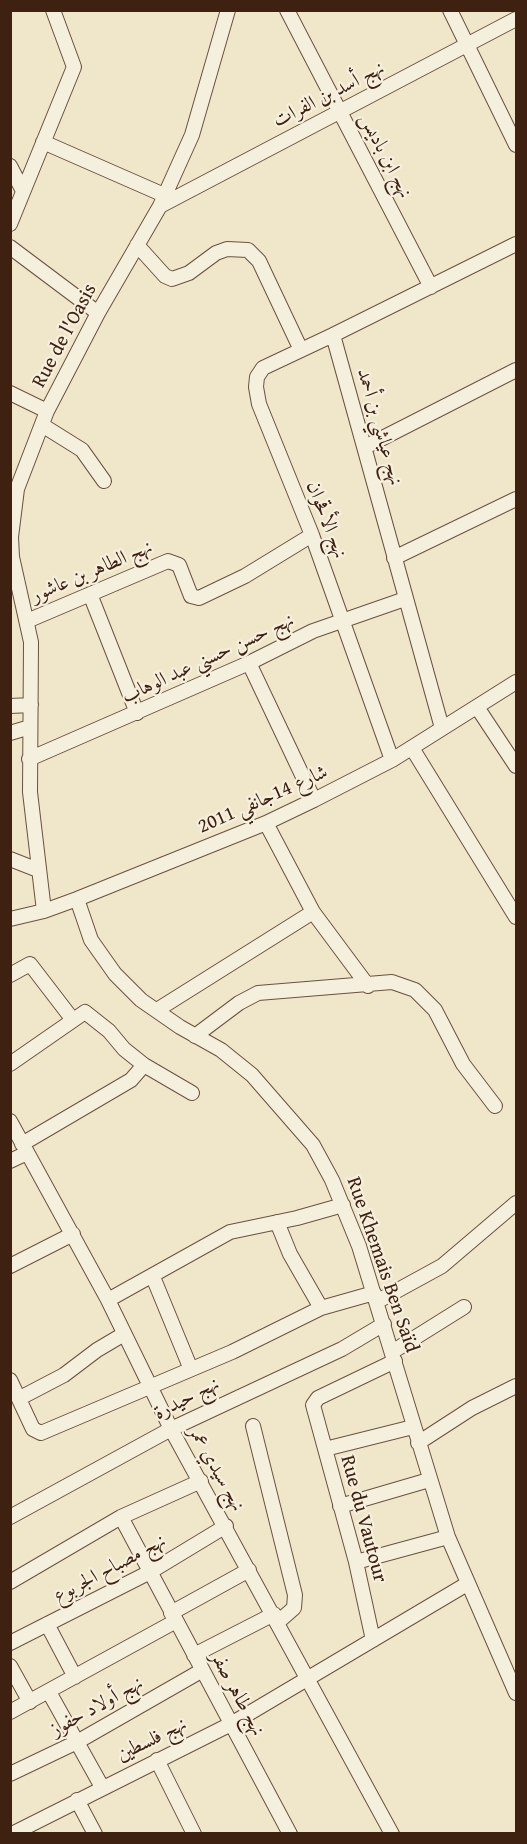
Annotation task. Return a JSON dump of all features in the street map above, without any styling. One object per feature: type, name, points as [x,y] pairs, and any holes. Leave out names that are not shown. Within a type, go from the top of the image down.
[{"type":"street","points":[[10,224],[74,67],[52,10]]},
{"type":"street","name":"نهج ابن باديس","points":[[287,10],[431,287]]},
{"type":"street","points":[[450,10],[516,145]]},
{"type":"street","name":"Rue de l'Oasis","points":[[44,911],[38,870],[29,759],[31,642],[12,565],[11,537],[17,489],[47,411],[98,313],[162,201],[192,135],[225,11]]},
{"type":"street","name":"نهج أسد بن الفرات","points":[[162,201],[469,46],[516,19]]},
{"type":"street","points":[[43,142],[162,201]]},
{"type":"street","points":[[10,166],[23,191]]},
{"type":"street","points":[[333,335],[516,244]]},
{"type":"street","points":[[137,245],[165,276],[172,279],[189,273],[216,253],[226,249],[248,250],[259,261],[301,350]]},
{"type":"street","points":[[10,247],[98,313]]},
{"type":"street","name":"نهج الأقحوان","points":[[333,335],[263,368],[257,377],[256,387],[259,404],[312,535],[392,760]]},
{"type":"street","name":"نهج عياشي بن أحمد","points":[[333,335],[442,728]]},
{"type":"street","points":[[364,447],[516,370]]},
{"type":"street","points":[[10,393],[47,411]]},
{"type":"street","points":[[42,425],[82,450],[104,481]]},
{"type":"street","points":[[394,558],[516,499]]},
{"type":"street","name":"نهج الطاهر بن عاشور","points":[[27,621],[168,561],[179,566],[191,596],[199,598],[245,576],[312,535]]},
{"type":"street","points":[[90,594],[137,713]]},
{"type":"street","name":"نهج حسن حسني عبد الوهاب","points":[[29,759],[249,663],[313,631],[405,599]]},
{"type":"street","points":[[249,663],[314,801]]},
{"type":"street","name":"شارع 14جانفي 2011","points":[[10,920],[77,899],[266,823],[314,801],[392,760],[516,682]]},
{"type":"street","points":[[10,706],[31,705]]},
{"type":"street","points":[[477,707],[515,762]]},
{"type":"street","points":[[10,733],[30,727]]},
{"type":"street","points":[[412,748],[515,913]]},
{"type":"street","points":[[266,823],[313,912],[368,986]]},
{"type":"street","points":[[10,860],[38,870]]},
{"type":"street","name":"Rue Khemais Ben Saïd","points":[[77,899],[96,949],[115,974],[156,1010],[221,1050],[252,1075],[293,1119],[313,1145],[343,1205],[376,1297],[413,1427],[448,1537],[516,1693]]},
{"type":"street","points":[[156,1010],[313,912]]},
{"type":"street","points":[[10,975],[30,964],[73,1020]]},
{"type":"street","points":[[195,1036],[239,1002],[258,993],[368,986],[392,982],[415,990],[428,1003],[449,1032],[463,1064],[495,1106]]},
{"type":"street","points":[[10,1064],[85,1012],[110,1030],[124,1049],[144,1065],[192,1092]]},
{"type":"street","points":[[10,1161],[131,1080],[144,1065]]},
{"type":"street","name":"نهج سيدي عمر","points":[[10,1122],[108,1300],[171,1428],[392,1833]]},
{"type":"street","points":[[10,1380],[33,1429],[41,1433],[190,1367],[232,1352],[321,1308],[376,1297],[442,1266],[516,1203]]},
{"type":"street","points":[[108,1300],[230,1232],[343,1205]]},
{"type":"street","points":[[277,1222],[290,1254],[321,1308]]},
{"type":"street","points":[[10,1266],[73,1234]]},
{"type":"street","points":[[153,1276],[190,1367]]},
{"type":"street","points":[[394,1357],[464,1307]]},
{"type":"street","name":"نهج حيدرة","points":[[10,1517],[171,1428],[342,1349],[384,1324]]},
{"type":"street","points":[[20,1398],[64,1375],[97,1350],[124,1334]]},
{"type":"street","name":"Rue du Vautour","points":[[373,1640],[356,1562],[314,1408],[318,1398],[394,1357]]},
{"type":"street","points":[[418,1443],[472,1408],[516,1386]]},
{"type":"street","points":[[194,1655],[294,1608],[295,1595],[253,1426]]},
{"type":"street","points":[[325,1449],[413,1427]]},
{"type":"street","points":[[340,1506],[429,1480]]},
{"type":"street","points":[[10,1582],[121,1517],[201,1481]]},
{"type":"street","name":"نهج طاهر صفر","points":[[121,1517],[201,1671],[290,1833]]},
{"type":"street","name":"نهج مصباح الجربوع","points":[[14,1641],[150,1572],[226,1526]]},
{"type":"street","points":[[356,1562],[448,1537]]},
{"type":"street","points":[[10,1712],[75,1677],[249,1570]]},
{"type":"street","name":"نهج فلسطين","points":[[12,1833],[102,1786],[231,1724],[467,1584]]},
{"type":"street","points":[[47,1624],[75,1677]]},
{"type":"street","points":[[10,1626],[14,1641]]},
{"type":"street","points":[[10,1666],[30,1702]]},
{"type":"street","name":"نهج أولاد حفوز","points":[[10,1774],[77,1742],[201,1671]]},
{"type":"street","points":[[49,1692],[102,1786]]},
{"type":"street","points":[[156,1760],[194,1833]]},
{"type":"street","points":[[77,1800],[94,1833]]}]
